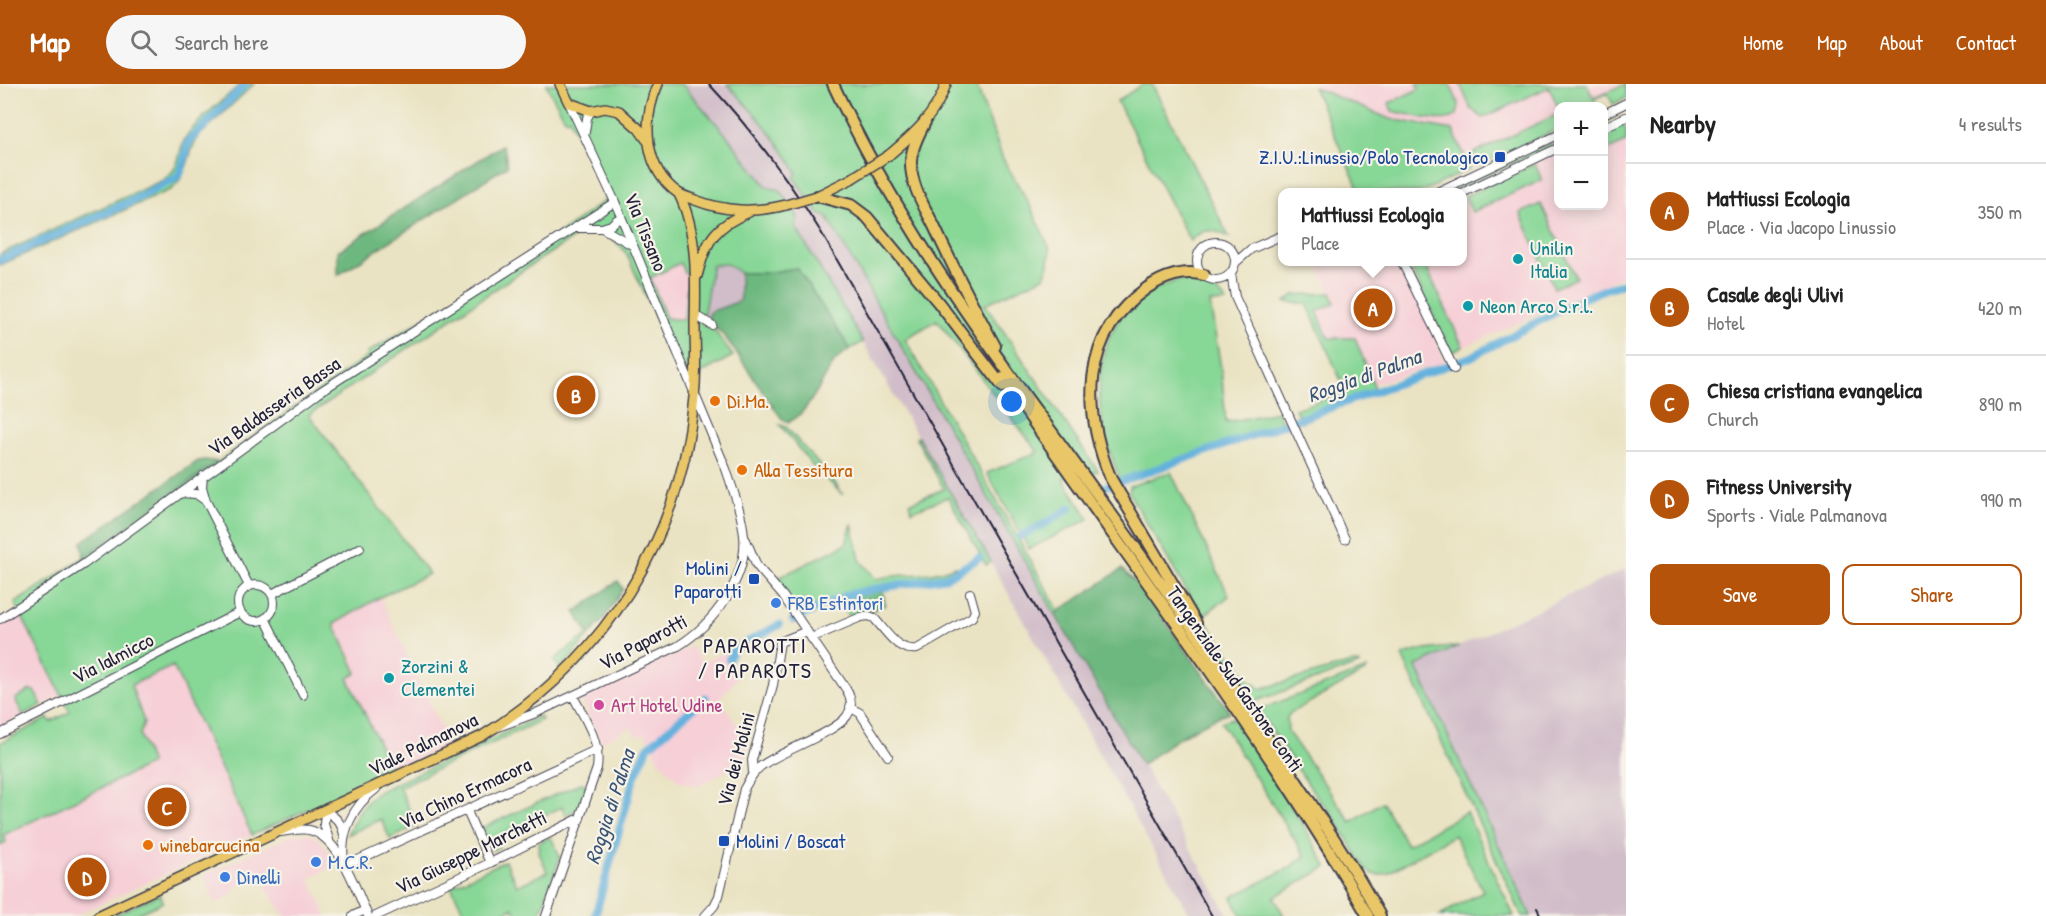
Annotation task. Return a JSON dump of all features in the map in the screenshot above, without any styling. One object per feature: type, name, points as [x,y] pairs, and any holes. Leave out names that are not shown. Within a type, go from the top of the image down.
[{"type":"highway","points":[[831,84],[867,152],[952,294],[1051,432]]},
{"type":"highway","points":[[831,84],[889,203],[946,296],[1064,468]]},
{"type":"highway","points":[[925,122],[912,153],[914,183],[963,287],[1000,353],[1051,432]]},
{"type":"highway","points":[[817,196],[851,205],[867,217],[938,302],[1064,468]]},
{"type":"highway","points":[[1204,275],[1181,273],[1156,283],[1123,309],[1114,319],[1107,333],[1093,372],[1091,390],[1094,427],[1103,460],[1113,483],[1234,687]]},
{"type":"highway","name":"Tangenziale Sud Gastone Conti","points":[[1051,432],[1234,687],[1307,797],[1380,916]]},
{"type":"highway","name":"Tangenziale Sud Gastone Conti","points":[[1064,468],[1234,707],[1298,802],[1368,916]]},
{"type":"main road","name":"Via Tissano","points":[[560,84],[569,103]]},
{"type":"main road","points":[[658,84],[649,109],[647,140],[658,169],[679,194],[715,207],[750,212],[817,196],[851,179],[889,155],[925,122],[938,104],[946,84]]},
{"type":"main road","points":[[569,103],[591,111],[605,108],[619,111],[639,129],[647,140]]},
{"type":"main road","name":"Viale Palmanova","points":[[101,915],[466,745],[497,727],[536,698],[572,666],[606,626],[636,580],[656,543],[673,500],[685,453],[694,395],[696,316],[690,228],[679,194]]},
{"type":"main road","name":"Viale Palmanova","points":[[695,284],[708,241],[719,228],[730,220],[750,212]]},
{"type":"street","name":"Via Tissano","points":[[569,103],[621,216],[694,395]]},
{"type":"street","points":[[1608,112],[1626,103]]},
{"type":"street","points":[[585,134],[584,125],[591,111]]},
{"type":"street","points":[[1608,126],[1626,117]]},
{"type":"street","points":[[1445,188],[1554,137]]},
{"type":"street","points":[[1467,190],[1554,150]]},
{"type":"street","name":"Via Baldasseria Bassa","points":[[0,619],[84,564],[318,393],[615,202]]},
{"type":"street","points":[[574,228],[602,228],[615,222],[621,216]]},
{"type":"street","points":[[602,228],[632,245]]},
{"type":"street","points":[[1278,237],[1251,249],[1235,263],[1231,274],[1235,297],[1345,540]]},
{"type":"street","points":[[1235,297],[1215,280],[1204,275],[1197,258],[1204,247],[1216,242],[1251,249]]},
{"type":"street","points":[[1228,246],[1233,251],[1235,263]]},
{"type":"street","points":[[1404,266],[1452,366]]},
{"type":"street","points":[[1215,280],[1221,280],[1231,274]]},
{"type":"street","points":[[696,316],[712,325]]},
{"type":"street","name":"Via Paparotti","points":[[497,727],[536,713],[678,646],[702,629],[719,608],[734,581],[741,562],[744,536],[736,498],[726,469],[694,395]]},
{"type":"street","points":[[203,476],[202,488],[206,501],[249,586]]},
{"type":"street","points":[[181,493],[196,494],[206,501]]},
{"type":"street","points":[[744,536],[757,566],[797,617],[848,692],[850,707],[847,716],[837,724],[772,759],[753,773]]},
{"type":"street","points":[[272,594],[360,548]]},
{"type":"street","points":[[249,586],[264,586],[272,594],[274,605],[265,618],[249,619],[240,612],[238,600],[240,594],[249,586]]},
{"type":"street","points":[[809,634],[869,616],[876,620],[902,648],[917,649],[972,617],[975,611],[970,593]]},
{"type":"street","name":"Via Ialmicco","points":[[0,734],[240,612]]},
{"type":"street","points":[[265,618],[303,695]]},
{"type":"street","name":"Via dei Molini","points":[[705,916],[719,896],[744,789],[753,773],[752,760],[773,685],[780,642],[809,634]]},
{"type":"street","points":[[546,916],[597,768],[598,749],[573,696]]},
{"type":"street","points":[[850,707],[860,713],[888,756]]},
{"type":"street","name":"Via Chino Ermacora","points":[[345,866],[598,749]]},
{"type":"street","points":[[345,866],[343,854],[345,836],[350,821],[362,799],[381,784]]},
{"type":"street","points":[[345,836],[342,826],[326,811],[324,824],[329,840],[345,866],[367,913],[353,916]]},
{"type":"street","points":[[467,811],[490,863]]},
{"type":"street","name":"Via Giuseppe Marchetti","points":[[376,916],[580,818]]},
{"type":"street","points":[[280,832],[307,829],[329,840]]},
{"type":"shaded area","points":[[682,84],[727,84],[790,159],[819,213],[826,215],[1229,916],[1191,916],[981,545],[795,226],[798,217],[780,190],[767,187]]},
{"type":"shaded area","points":[[1312,84],[1548,84],[1556,102],[1554,102],[1554,116],[1396,188],[1358,188]]},
{"type":"shaded area","points":[[1587,84],[1624,84],[1593,97]]},
{"type":"shaded area","points":[[1626,122],[1626,275],[1451,353],[1410,266],[1467,266],[1467,195],[1554,155],[1554,210],[1608,210],[1608,130]]},
{"type":"shaded area","points":[[680,263],[684,272],[688,274],[684,320],[666,318],[650,278]]},
{"type":"shaded area","points":[[727,264],[740,273],[740,301],[710,312],[708,320],[703,316],[711,266]]},
{"type":"shaded area","points":[[1318,266],[1401,266],[1445,362],[1374,384],[1355,338],[1328,339],[1316,311],[1335,302]]},
{"type":"shaded area","points":[[1626,569],[1626,916],[1531,916],[1416,666]]},
{"type":"shaded area","points":[[380,597],[449,744],[392,771],[348,678],[357,673],[334,624]]},
{"type":"shaded area","points":[[20,614],[62,695],[0,727],[0,626]]},
{"type":"shaded area","points":[[691,646],[700,660],[705,662],[724,652],[737,679],[720,697],[748,744],[741,774],[728,770],[698,786],[679,781],[658,759],[645,733],[636,736],[631,727],[601,742],[581,699]]},
{"type":"shaded area","points":[[173,666],[252,835],[74,916],[0,916],[0,845],[6,842],[3,836],[151,764],[140,735],[144,722],[131,685]]},
{"type":"shaded area","points":[[295,834],[309,834],[318,838],[337,865],[309,878],[327,916],[285,916],[258,875],[240,884],[230,896],[215,903],[203,875]]},
{"type":"green space","points":[[240,84],[254,84],[199,136],[182,176],[172,189],[0,265],[0,254],[163,180],[174,169],[188,134]]},
{"type":"green space","points":[[546,84],[682,84],[767,187],[780,190],[798,217],[795,226],[863,342],[850,349],[797,268],[765,273],[740,273],[727,264],[712,265],[702,324],[714,330],[733,356],[685,382],[621,246],[609,237],[596,234],[573,238],[309,415],[429,574],[380,597],[334,624],[357,673],[348,678],[392,771],[252,835],[173,666],[131,685],[144,722],[140,735],[151,764],[3,835],[6,842],[0,845],[0,743],[48,718],[51,722],[70,712],[15,603],[60,574],[368,356],[367,353],[538,249],[604,201],[606,198],[604,190],[569,118],[565,119]],"holes":[[[680,263],[684,272],[688,274],[684,320],[666,318],[650,278]]]},
{"type":"green space","points":[[727,84],[976,84],[1003,159],[1031,207],[1050,249],[1049,264],[1044,277],[985,304],[1098,471],[1063,479],[1089,519],[1029,549],[987,473],[1038,452],[937,320],[905,339],[1059,611],[1055,614],[826,215],[819,214],[794,178],[797,173],[774,137]]},
{"type":"green space","points":[[1143,84],[1152,84],[1229,237],[1218,232],[1204,231],[1190,241],[1117,101]]},
{"type":"green space","points":[[1417,84],[1450,84],[1459,105],[1457,115],[1451,118],[1435,119],[1392,111],[1389,103],[1419,89]]},
{"type":"green space","points":[[1460,84],[1587,84],[1593,97],[1626,84],[1626,98],[1613,104],[1607,93],[1594,99],[1595,102],[1556,102],[1549,87],[1483,118],[1471,109]]},
{"type":"green space","points":[[1313,87],[1390,119],[1453,130],[1470,169],[1430,188],[1358,188]]},
{"type":"green space","points":[[1554,116],[1554,131],[1477,166],[1472,154]]},
{"type":"green space","points":[[1623,123],[1626,130],[1626,142],[1608,150],[1608,130]]},
{"type":"green space","points":[[1554,141],[1554,145],[1459,188],[1453,188]]},
{"type":"green space","points":[[502,145],[507,166],[338,275],[338,251]]},
{"type":"green space","points":[[1535,164],[1542,180],[1472,212],[1467,195]]},
{"type":"green space","points":[[1541,204],[1576,278],[1554,288],[1520,213]]},
{"type":"green space","points":[[1410,266],[1426,266],[1463,347],[1451,353]]},
{"type":"green space","points":[[797,268],[850,349],[835,361],[809,404],[789,422],[782,419],[726,338],[708,320],[710,312],[740,301],[740,273],[765,273]]},
{"type":"green space","points":[[1180,280],[1206,286],[1218,292],[1226,302],[1210,303],[1221,368],[1226,422],[1277,412],[1285,427],[1122,483],[1110,454],[1103,423],[1099,393],[1102,363],[1110,336],[1125,312],[1148,293]]},
{"type":"green space","points":[[1331,293],[1335,303],[1317,311],[1328,338],[1355,338],[1377,393],[1301,422],[1295,409],[1346,392],[1307,304],[1285,302],[1294,295]]},
{"type":"green space","points":[[780,425],[786,427],[843,495],[811,464]]},
{"type":"green space","points":[[918,437],[991,562],[986,565],[948,497],[912,511],[909,503],[944,489],[916,438]]},
{"type":"green space","points":[[198,461],[217,462],[84,558],[82,542]]},
{"type":"green space","points":[[1171,472],[1229,596],[1202,617],[1129,493],[1130,486]]},
{"type":"green space","points":[[852,524],[860,560],[876,579],[926,574],[955,566],[957,569],[946,575],[861,590],[799,615],[772,581],[846,544]]},
{"type":"green space","points":[[1122,569],[1142,589],[1230,712],[1184,735],[1142,765],[1055,614]]},
{"type":"green space","points":[[618,581],[623,589],[603,620],[589,635],[575,612]]},
{"type":"green space","points":[[883,590],[885,605],[865,613],[853,596]]},
{"type":"green space","points":[[853,596],[865,613],[851,619],[840,600]]},
{"type":"green space","points":[[1202,617],[1249,680],[1260,689],[1352,663],[1360,664],[1253,702],[1211,643]]},
{"type":"green space","points":[[596,628],[560,669],[554,660]]},
{"type":"green space","points":[[1459,646],[1416,666],[1531,916],[1522,916],[1402,656],[1417,651]]},
{"type":"green space","points":[[1367,669],[1290,713],[1287,718],[1288,732],[1351,822],[1382,802],[1407,845],[1466,812],[1514,916],[1439,916],[1483,891],[1454,835],[1388,873],[1376,875],[1366,870],[1329,809],[1319,800],[1258,710]]},
{"type":"green space","points":[[30,690],[34,691],[42,705],[23,715],[15,699]]},
{"type":"green space","points":[[540,716],[542,720],[399,787],[417,826],[390,839],[381,819],[347,835],[360,811],[378,792]]},
{"type":"green space","points":[[1233,718],[1302,823],[1327,867],[1274,897],[1284,916],[1241,916],[1232,897],[1290,867],[1305,856],[1221,722]]},
{"type":"green space","points":[[581,783],[587,785],[577,810],[566,815],[562,807],[495,838],[499,847],[492,850],[482,828]]},
{"type":"green space","points":[[551,837],[560,857],[539,916],[517,916],[513,908],[496,916],[466,916],[451,886],[505,861],[517,886],[547,872],[538,850],[540,848],[538,843]]},
{"type":"green space","points":[[160,894],[163,902],[133,916],[112,916]]},
{"type":"waterway","points":[[0,260],[134,200],[176,178],[181,172],[189,141],[246,84]]},
{"type":"waterway","name":"Roggia di Palma","points":[[1107,486],[1471,357],[1579,300],[1626,283]]},
{"type":"waterway","name":"Roggia di Palma","points":[[1021,536],[1070,508]]},
{"type":"waterway","name":"Roggia di Palma","points":[[793,620],[847,595],[947,577],[979,558]]},
{"type":"waterway","name":"Roggia di Palma","points":[[729,659],[733,650],[779,625]]},
{"type":"waterway","name":"Roggia di Palma","points":[[595,916],[634,778],[648,747],[705,698]]},
{"type":"railway","points":[[709,84],[769,155],[821,232],[1212,916]]},
{"type":"railway","points":[[1537,908],[1541,916]]},
{"type":"place","name":"Z.I.U.:Linussio/Polo Tecnologico","points":[[1500,157]]},
{"type":"place","name":"Unilin Italia","points":[[1518,259]]},
{"type":"place","name":"Neon Arco S.r.l.","points":[[1468,306]]},
{"type":"place","name":"Mattiussi Ecologia","points":[[1373,308]]},
{"type":"place","name":"Casale degli Ulivi","points":[[576,395]]},
{"type":"place","name":"Di.Ma.","points":[[715,401]]},
{"type":"place","name":"Alla Tessitura","points":[[742,470]]},
{"type":"place","name":"Molini / Paparotti","points":[[754,579]]},
{"type":"place","name":"FRB Estintori","points":[[776,603]]},
{"type":"place","name":"Zorzini & Clementei","points":[[389,678]]},
{"type":"place","name":"Art Hotel Udine","points":[[599,705]]},
{"type":"place","name":"Chiesa cristiana evangelica","points":[[167,807]]},
{"type":"place","name":"Molini / Boscat","points":[[724,841]]},
{"type":"place","name":"winebarcucina","points":[[148,845]]},
{"type":"place","name":"M.C.R.","points":[[316,862]]},
{"type":"place","name":"Fitness University","points":[[87,877]]},
{"type":"place","name":"Dinelli","points":[[225,877]]},
{"type":"district","name":"PAPAROTTI / PAPAROTS","points":[[755,658]]}]
